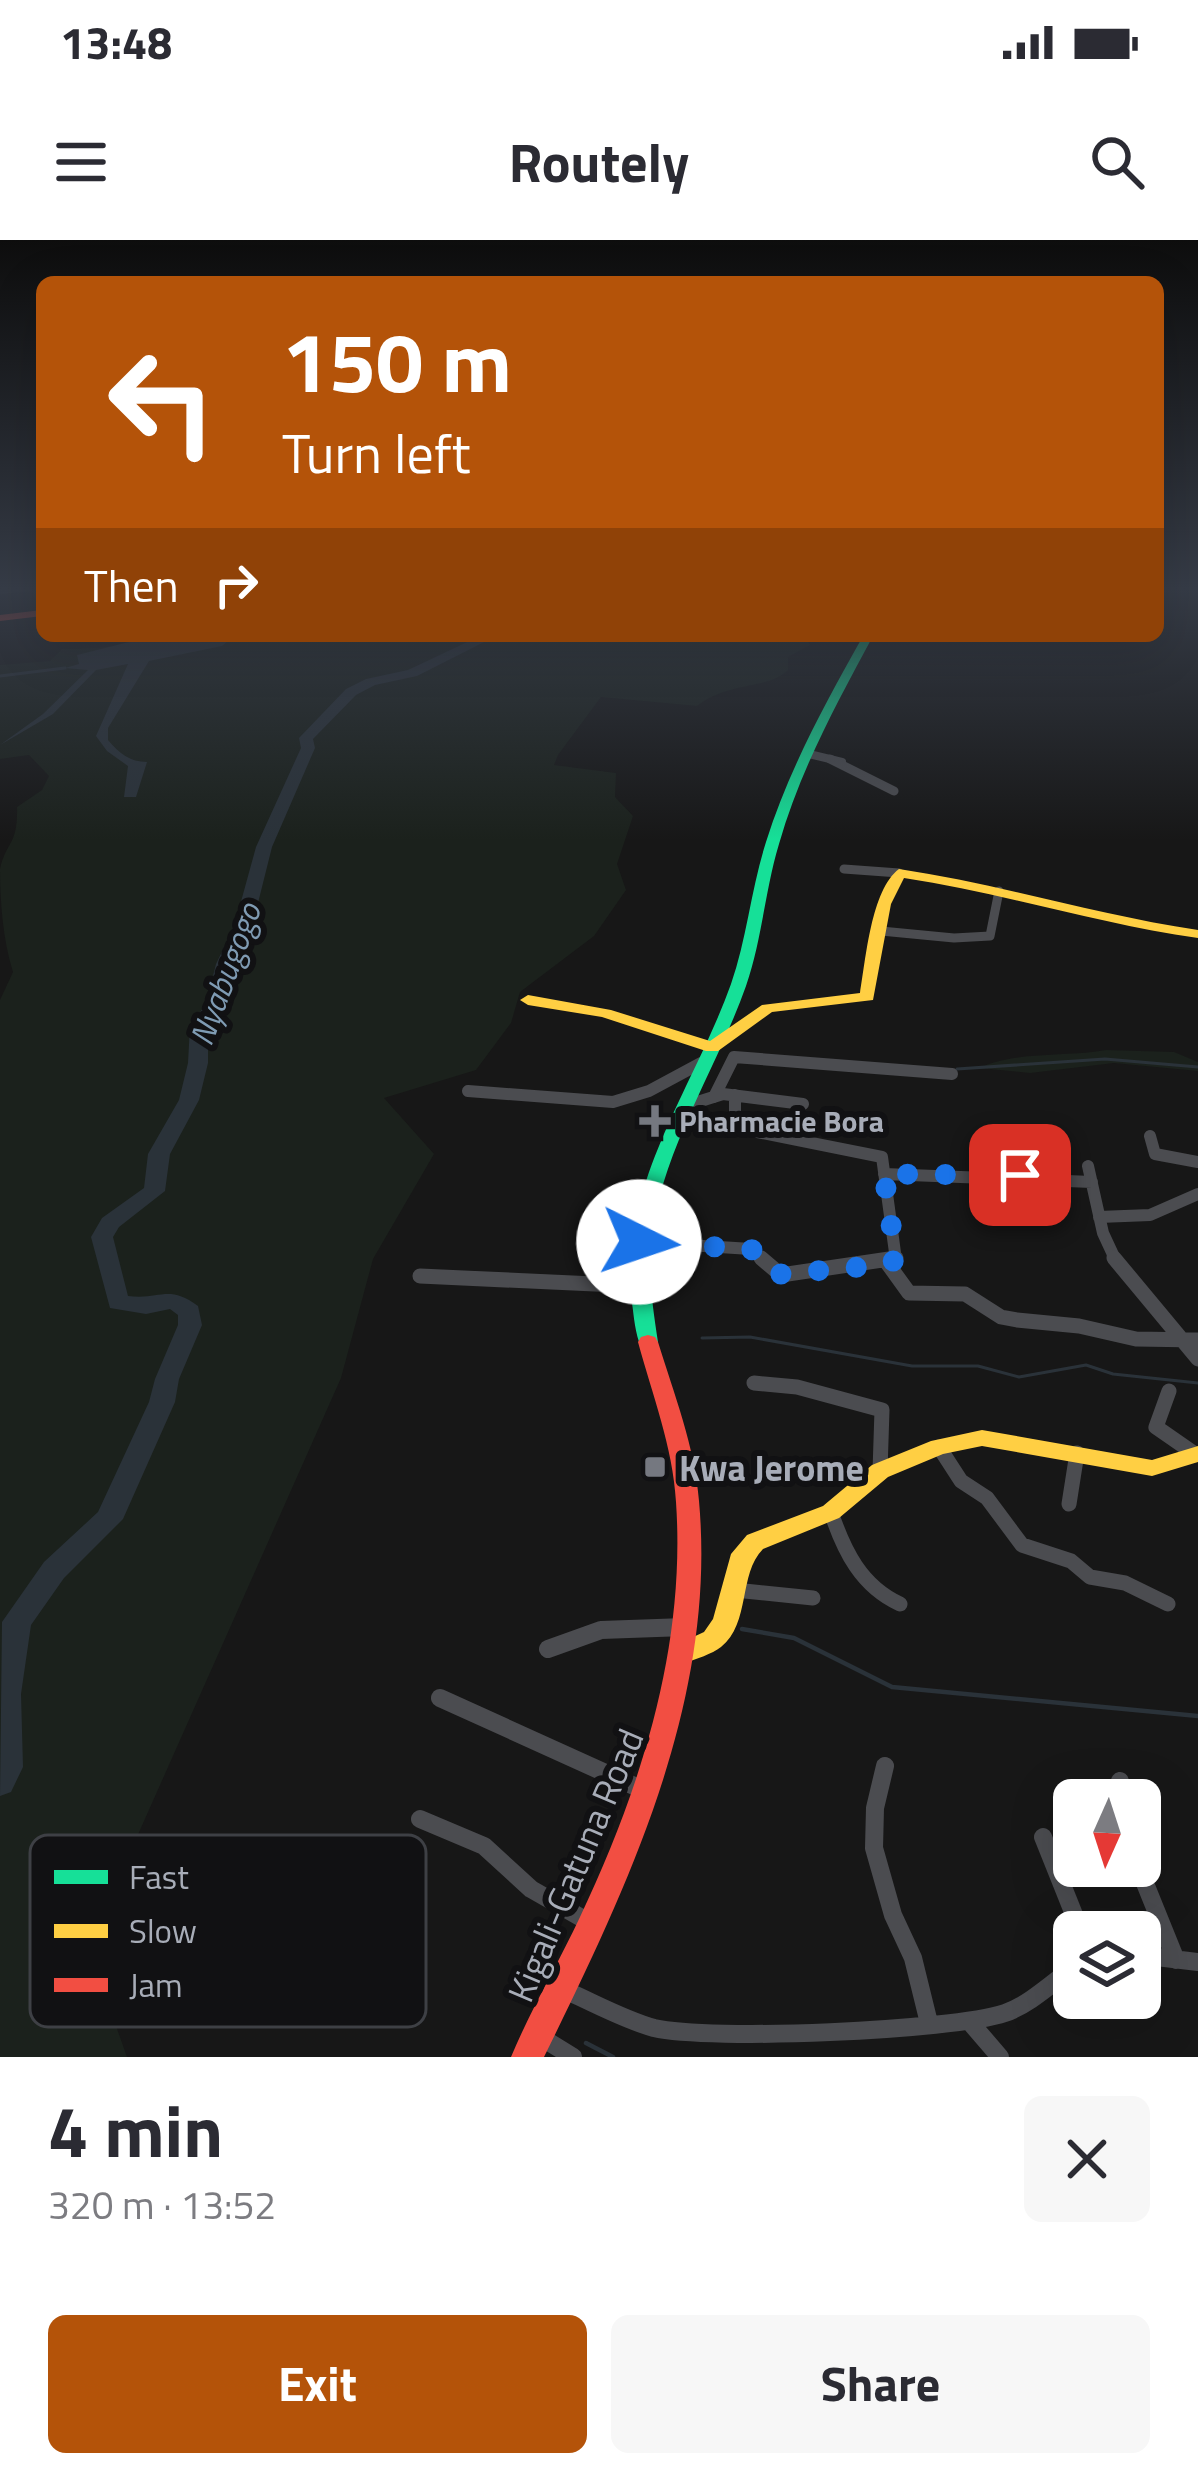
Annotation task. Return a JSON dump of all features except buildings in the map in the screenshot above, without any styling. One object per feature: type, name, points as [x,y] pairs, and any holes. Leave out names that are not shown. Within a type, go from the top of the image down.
[{"type":"main road","name":"Kigali-Gatuna Road","points":[[791,794],[810,732],[844,672]]},
{"type":"main road","name":"Kigali-Gatuna Road","points":[[527,2057],[593,1924],[650,1793],[686,1652],[688,1506],[639,1286],[639,1242],[645,1214],[736,991],[771,847],[848,672]]},
{"type":"main road","points":[[528,1000],[575,1005],[652,1028],[710,1054],[738,1022],[783,1002],[867,997],[884,904],[898,873],[999,891],[1146,928],[1198,934]]},
{"type":"main road","points":[[686,1652],[713,1639],[725,1622],[743,1554],[755,1542],[831,1512],[880,1471],[939,1447],[982,1438],[1152,1468],[1196,1454]]},
{"type":"street","points":[[809,754],[844,763],[894,790]]},
{"type":"street","points":[[844,869],[898,873]]},
{"type":"street","points":[[881,931],[954,938],[990,936],[999,891]]},
{"type":"street","points":[[468,1091],[625,1100],[710,1054]]},
{"type":"street","points":[[714,1097],[734,1057],[952,1074]]},
{"type":"street","points":[[688,1105],[734,1095],[803,1104]]},
{"type":"street","points":[[639,1242],[751,1249],[781,1274],[896,1260],[882,1157],[793,1143],[739,1126],[734,1095]]},
{"type":"street","points":[[1150,1136],[1155,1154],[1198,1162]]},
{"type":"street","points":[[884,1174],[1090,1174],[1114,1257],[1198,1358]]},
{"type":"street","points":[[1099,1217],[1150,1215],[1198,1193]]},
{"type":"street","points":[[888,1264],[909,1293],[964,1294],[1001,1317],[1079,1326],[1136,1339],[1198,1340]]},
{"type":"street","points":[[420,1276],[489,1284],[548,1281],[639,1286]]},
{"type":"street","points":[[754,1383],[796,1387],[882,1410],[880,1471]]},
{"type":"street","points":[[1169,1391],[1156,1427],[1196,1454]]},
{"type":"street","points":[[939,1447],[961,1481],[987,1498],[1022,1545],[1071,1561],[1090,1577],[1125,1582],[1168,1604]]},
{"type":"street","points":[[1069,1504],[1077,1453]]},
{"type":"street","points":[[831,1512],[844,1552],[874,1588],[900,1604]]},
{"type":"street","points":[[734,1590],[813,1598]]},
{"type":"street","points":[[548,1649],[601,1630],[686,1627]]},
{"type":"street","points":[[440,1698],[650,1793]]},
{"type":"street","points":[[885,1766],[875,1808],[874,1849],[893,1915],[914,1958],[929,2024]]},
{"type":"street","points":[[420,1819],[484,1846],[556,1907],[593,1924]]},
{"type":"street","points":[[1042,1837],[1072,1911]]},
{"type":"street","points":[[1149,1887],[1191,1963]]},
{"type":"street","points":[[1161,1958],[1191,1963]]},
{"type":"street","points":[[562,1989],[651,2026],[680,2032],[969,2021],[1009,2012],[1053,1981]]},
{"type":"street","points":[[969,2021],[1000,2057]]},
{"type":"street","points":[[538,2035],[573,2057]]},
{"type":"shaded area","points":[[0,672],[786,672],[697,706],[601,697],[558,755],[554,765],[616,773],[615,797],[633,816],[617,864],[626,890],[594,936],[520,992],[511,1023],[476,1070],[384,1098],[434,1154],[373,1259],[341,1378],[138,1835],[30,1835],[30,2027],[116,2027],[127,2057],[0,2057],[0,1000],[13,972],[0,869],[16,829],[17,807],[42,790],[49,776],[29,755],[0,759]]},
{"type":"shaded area","points":[[86,672],[94,672],[53,714],[0,745],[43,714]]},
{"type":"shaded area","points":[[125,672],[142,672],[108,728],[108,740],[116,749],[147,762],[136,797],[124,797],[128,766],[96,736]]},
{"type":"shaded area","points":[[1106,1050],[1174,1052],[1198,1062],[1198,1071],[1114,1063],[1030,1073],[980,1068],[1024,1057]]},
{"type":"waterway","points":[[0,676],[34,672]]},
{"type":"waterway","name":"Nyabugogo","points":[[0,1782],[7,1767],[6,1694],[17,1622],[54,1570],[109,1519],[162,1402],[190,1325],[190,1312],[174,1300],[146,1306],[118,1302],[102,1237],[110,1223],[154,1191],[159,1154],[189,1100],[198,1063],[199,1026],[215,1005],[225,964],[243,927],[264,847],[308,748],[306,738],[351,692],[415,672]]},
{"type":"waterway","points":[[957,1069],[1105,1059],[1198,1067]]},
{"type":"waterway","points":[[702,1338],[750,1337],[912,1366],[978,1366],[1019,1377],[1086,1365],[1113,1374],[1198,1383]]},
{"type":"waterway","points":[[742,1629],[794,1638],[892,1687],[1198,1716]]},
{"type":"waterway","points":[[586,2043],[613,2057]]},
{"type":"traffic: fast","points":[[648,1342],[641,1290],[642,1242],[650,1199],[663,1158],[738,986],[767,862],[791,790],[849,672]]},
{"type":"traffic: slow","points":[[528,1000],[605,1013],[712,1047],[768,1008],[867,997],[884,904],[899,873],[1198,934]]},
{"type":"traffic: slow","points":[[685,1652],[713,1639],[725,1622],[743,1554],[755,1542],[831,1512],[880,1471],[939,1447],[982,1438],[1152,1468],[1198,1454]]},
{"type":"traffic: jam","points":[[527,2057],[621,1858],[668,1720],[682,1649],[690,1576],[688,1502],[677,1441],[648,1342]]},
{"type":"place","name":"Pharmacie Bora","points":[[655,1121]]},
{"type":"place","name":"Kwa Jerome","points":[[655,1467]]},
{"type":"route","points":[[639,1242],[751,1249],[781,1274],[883,1265],[896,1260],[884,1174],[1020,1175]]}]
